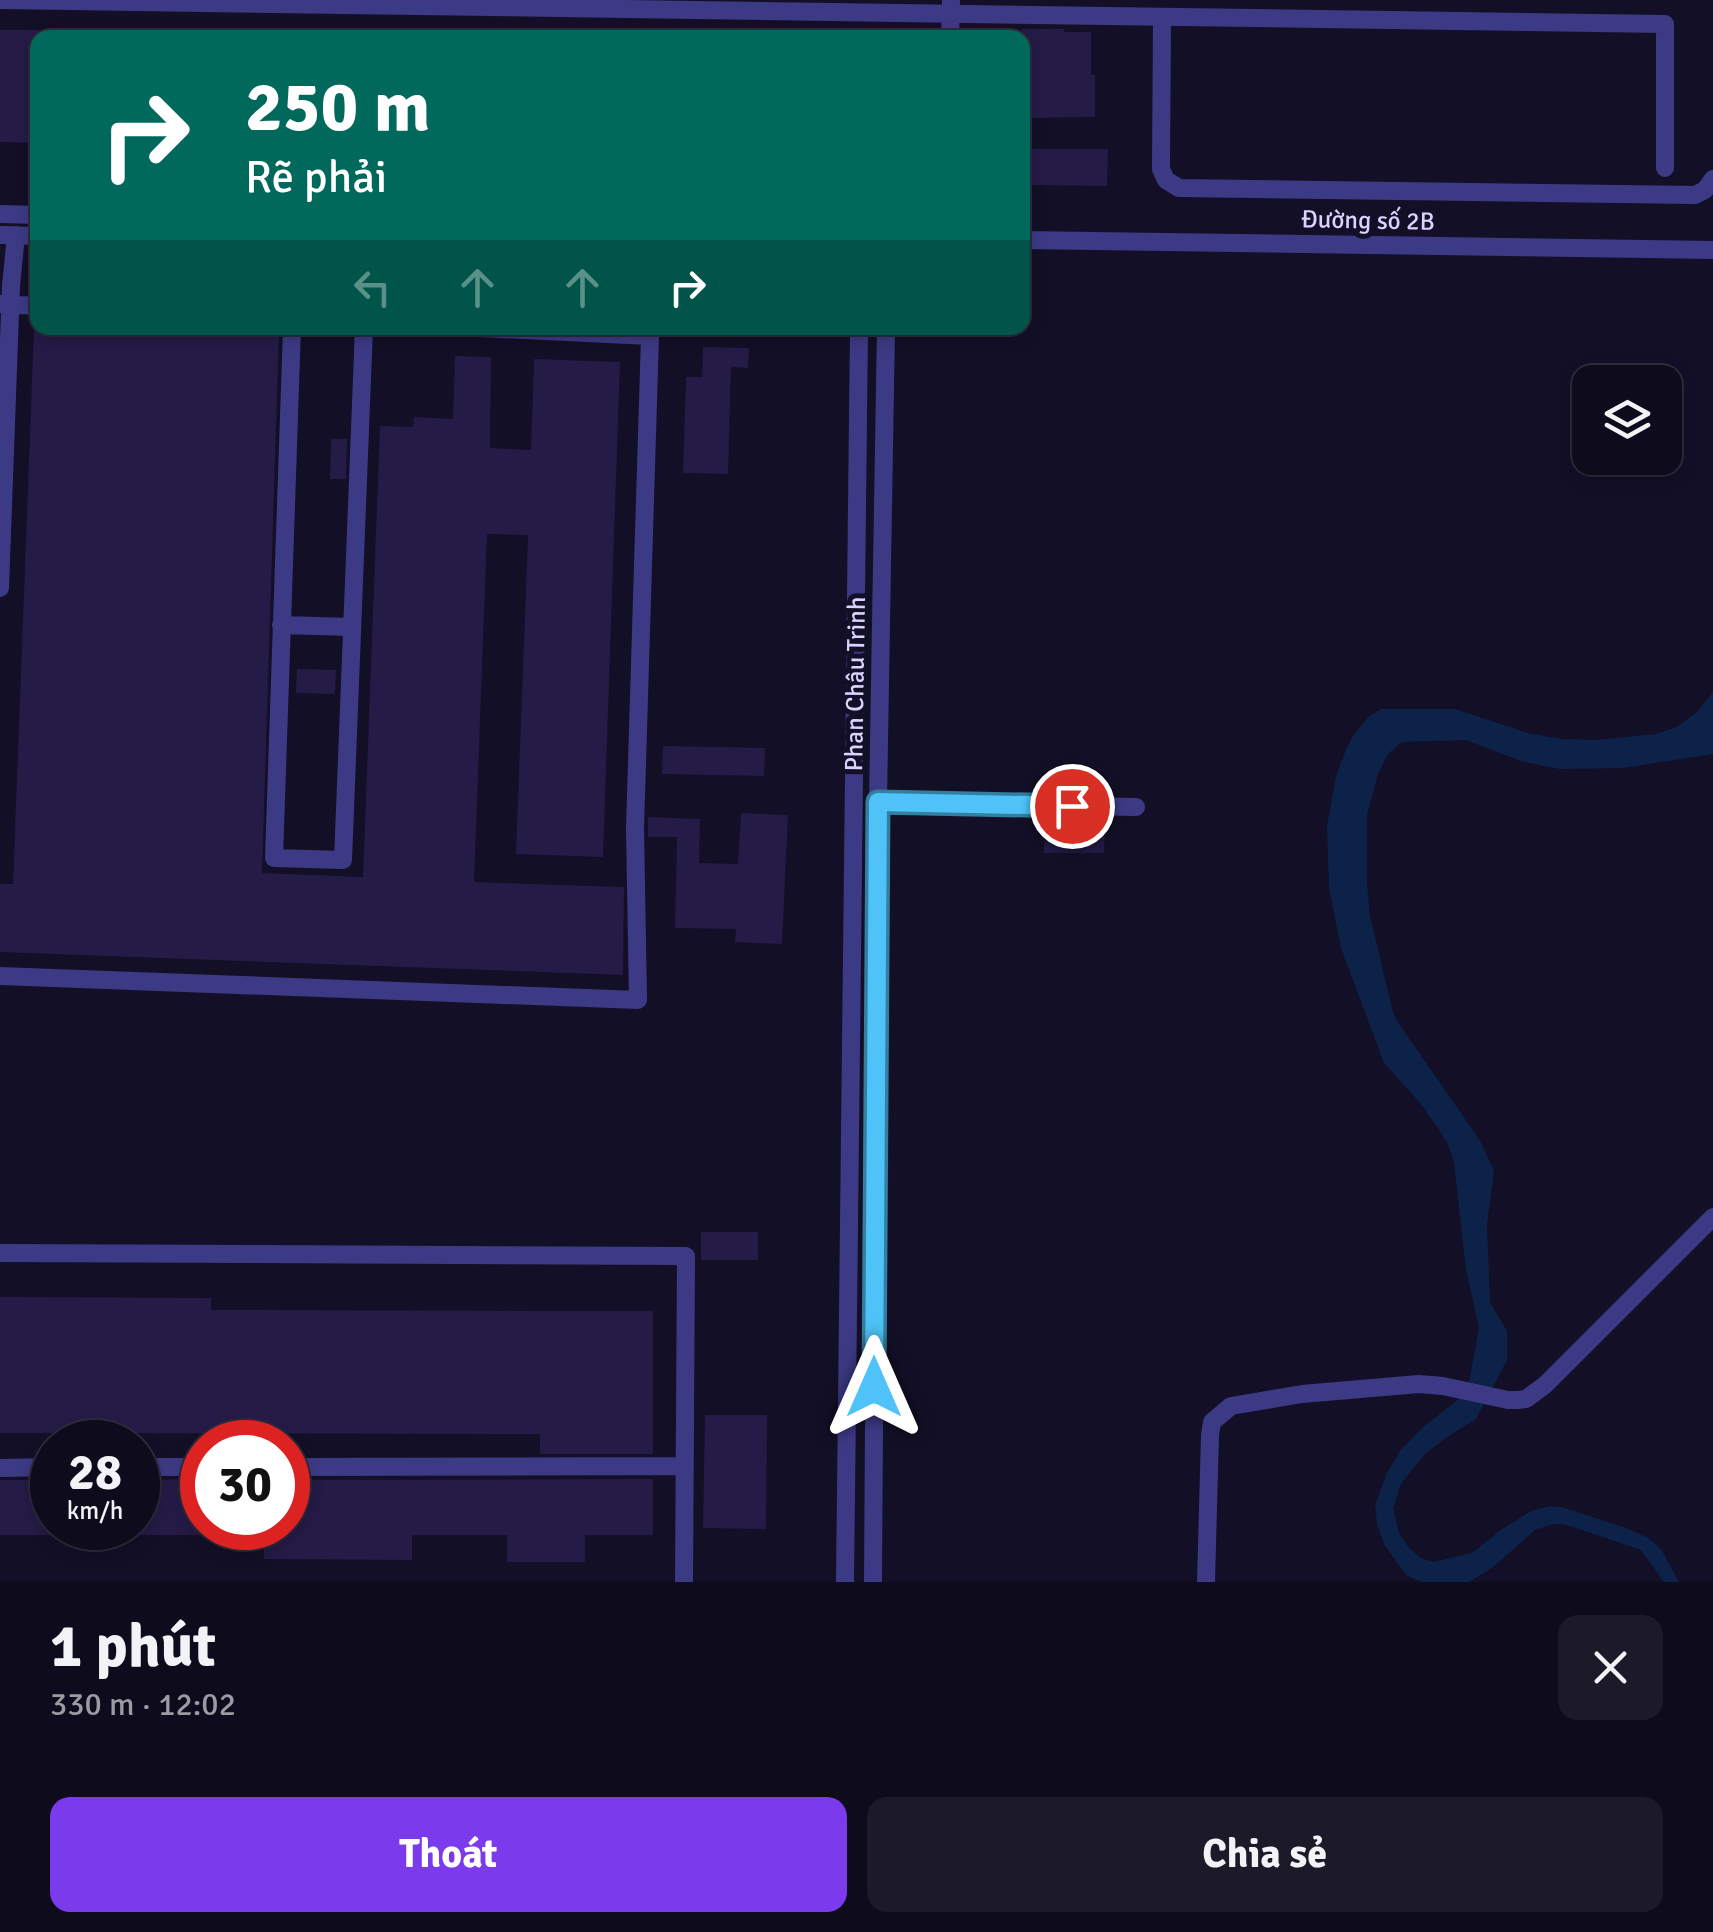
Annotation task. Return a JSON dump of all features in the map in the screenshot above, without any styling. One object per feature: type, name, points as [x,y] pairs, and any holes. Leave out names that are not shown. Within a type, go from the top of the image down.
[{"type":"street","points":[[0,0],[951,7],[1162,16],[1337,10],[1380,20],[1666,24],[1665,168]]},
{"type":"street","points":[[1380,0],[1380,20]]},
{"type":"street","points":[[1162,16],[1160,164],[1166,180],[1178,188],[1695,195],[1706,190],[1713,179]]},
{"type":"street","points":[[0,214],[30,215]]},
{"type":"street","points":[[0,588],[8,235]]},
{"type":"street","name":"Đường số 2B","points":[[1030,240],[1713,250]]},
{"type":"street","points":[[5,304],[30,306]]},
{"type":"street","points":[[292,335],[274,858],[343,860],[364,335]]},
{"type":"street","points":[[0,976],[638,1000],[635,828],[650,335]]},
{"type":"street","name":"Phan Châu Trinh","points":[[845,1582],[860,335]]},
{"type":"street","name":"Phan Châu Trinh","points":[[873,1582],[878,802],[886,335]]},
{"type":"street","points":[[281,625],[352,627]]},
{"type":"street","points":[[878,802],[1136,807]]},
{"type":"street","points":[[1206,1582],[1210,1435],[1212,1422],[1231,1406],[1302,1394],[1419,1384],[1508,1400],[1526,1399],[1546,1385],[1713,1216]]},
{"type":"street","points":[[0,1252],[686,1256],[684,1582]]},
{"type":"street","points":[[310,1467],[685,1466]]},
{"type":"street","points":[[0,1468],[30,1468]]},
{"type":"water","points":[[1713,692],[1713,754],[1624,768],[1560,769],[1524,762],[1466,740],[1402,742],[1388,754],[1378,774],[1367,815],[1370,916],[1397,1021],[1481,1142],[1494,1171],[1487,1224],[1490,1302],[1507,1331],[1507,1360],[1476,1419],[1425,1454],[1401,1484],[1393,1508],[1399,1533],[1409,1548],[1433,1562],[1472,1553],[1531,1511],[1562,1507],[1648,1538],[1661,1549],[1679,1582],[1664,1582],[1641,1550],[1564,1524],[1553,1524],[1535,1530],[1492,1568],[1469,1582],[1421,1582],[1406,1575],[1385,1546],[1375,1504],[1400,1451],[1464,1395],[1479,1328],[1466,1270],[1454,1162],[1447,1142],[1421,1104],[1384,1063],[1341,948],[1329,888],[1327,826],[1336,776],[1353,736],[1368,717],[1381,709],[1455,709],[1528,733],[1595,740],[1656,734],[1677,727],[1697,712]]},
{"type":"building","points":[[1064,29],[1091,32],[1095,117],[1030,118],[1030,30],[1022,30]]},
{"type":"building","points":[[0,30],[30,30],[30,143],[0,142]]},
{"type":"building","points":[[1030,149],[1108,149],[1107,186],[1030,185]]},
{"type":"building","points":[[34,335],[279,335],[262,873],[363,877],[380,426],[413,427],[414,417],[453,419],[455,356],[491,357],[490,448],[531,450],[534,359],[620,362],[603,857],[516,854],[528,535],[487,534],[474,882],[624,887],[623,975],[0,952],[0,884],[13,884]]},
{"type":"building","points":[[703,347],[749,348],[748,368],[731,367],[728,474],[683,473],[686,377],[702,377]]},
{"type":"building","points":[[331,439],[347,439],[346,479],[330,479]]},
{"type":"building","points":[[297,669],[336,670],[335,694],[296,693]]},
{"type":"building","points":[[663,746],[765,748],[764,776],[662,774]]},
{"type":"building","points":[[741,813],[788,815],[782,944],[735,942],[736,929],[675,928],[677,837],[648,837],[648,817],[700,819],[699,863],[738,864]]},
{"type":"building","points":[[1045,818],[1105,819],[1104,853],[1044,853]]},
{"type":"building","points":[[701,1232],[758,1232],[758,1260],[701,1260]]},
{"type":"building","points":[[0,1297],[211,1298],[211,1310],[653,1311],[653,1454],[540,1454],[540,1434],[310,1434],[310,1420],[180,1420],[180,1433],[160,1433],[160,1420],[30,1420],[30,1433],[0,1433]]},
{"type":"building","points":[[705,1415],[767,1415],[766,1529],[703,1528]]},
{"type":"building","points":[[180,1479],[180,1535],[160,1535],[160,1480]]},
{"type":"building","points":[[653,1479],[653,1535],[585,1535],[585,1562],[507,1562],[507,1535],[412,1535],[412,1560],[264,1559],[264,1550],[310,1550],[310,1480]]},
{"type":"building","points":[[0,1480],[30,1480],[30,1535],[0,1535]]},
{"type":"route","points":[[874,1387],[878,802],[1072,806]]}]
